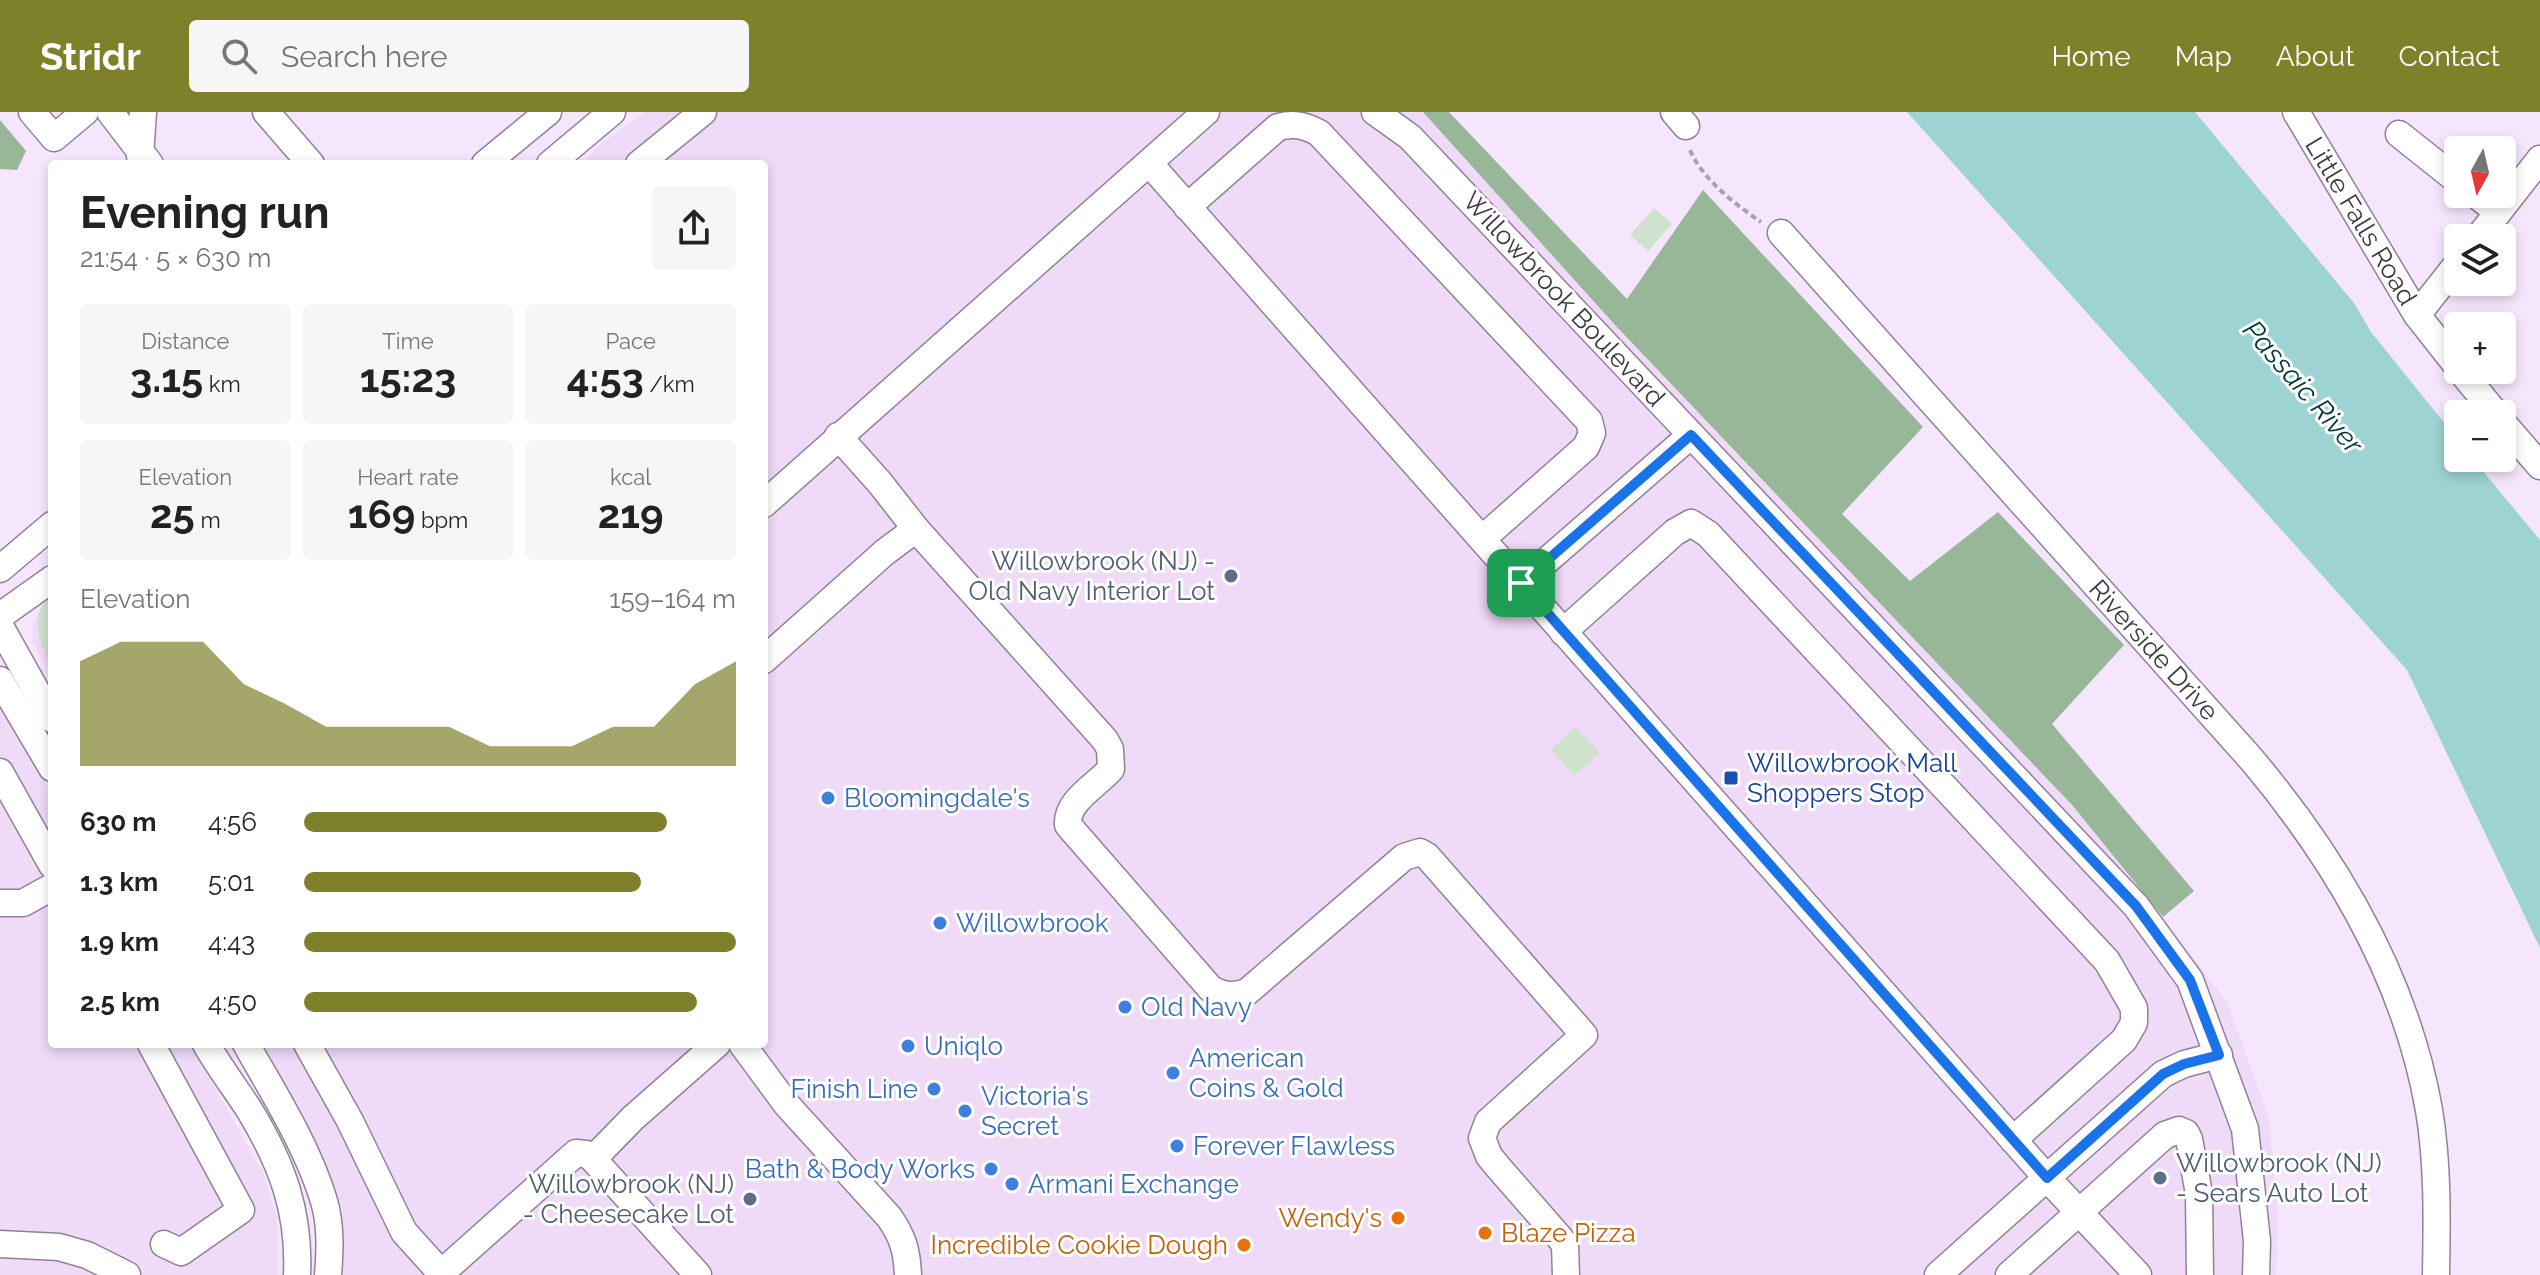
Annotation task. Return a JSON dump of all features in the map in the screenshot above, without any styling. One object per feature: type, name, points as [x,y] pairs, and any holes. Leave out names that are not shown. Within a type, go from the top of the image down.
[{"type":"street","points":[[32,112],[54,138],[85,112]]},
{"type":"street","points":[[110,112],[143,160]]},
{"type":"street","points":[[143,112],[143,160]]},
{"type":"street","points":[[266,112],[308,160]]},
{"type":"street","points":[[490,160],[548,112]]},
{"type":"street","points":[[560,160],[580,152],[612,112]]},
{"type":"street","points":[[644,160],[703,112]]},
{"type":"street","points":[[768,500],[1206,112]]},
{"type":"street","name":"Willowbrook Boulevard","points":[[1375,112],[1410,137],[2136,906],[2190,980],[2245,1129],[2257,1241],[2256,1275]]},
{"type":"street","name":"Willowbrook Boulevard","points":[[1396,112],[1410,137]]},
{"type":"street","name":"Little Falls Road","points":[[2296,112],[2417,315],[2444,349]]},
{"type":"street","points":[[1187,207],[1278,127],[1291,124],[1319,133],[1589,421],[1592,433],[1586,447],[1482,539]]},
{"type":"street","points":[[2399,134],[2444,170]]},
{"type":"street","points":[[2489,224],[2540,159]]},
{"type":"street","points":[[1149,163],[2013,1140],[2138,1275]]},
{"type":"street","points":[[2493,208],[2498,212]]},
{"type":"street","name":"Riverside Drive","points":[[1781,233],[2252,760],[2324,855],[2384,966],[2410,1035],[2429,1110],[2433,1147],[2436,1275]]},
{"type":"street","points":[[2417,315],[2444,281]]},
{"type":"street","name":"Little Falls Road","points":[[2472,384],[2485,400]]},
{"type":"street","points":[[1521,583],[1691,435]]},
{"type":"street","points":[[838,436],[916,529],[1105,740],[1110,749],[1111,769],[1071,806],[1067,815],[1068,825],[1210,988],[1221,995],[1236,996],[1247,992],[1404,857],[1420,852],[1427,856],[1546,990],[1584,1035],[1488,1122],[1482,1131],[1482,1138],[1489,1156],[1565,1245],[1566,1275]]},
{"type":"street","points":[[2516,438],[2540,466]]},
{"type":"street","points":[[1563,632],[1675,532],[1691,523],[1708,534],[2107,961],[2134,1008],[2134,1023],[2124,1040],[2013,1140]]},
{"type":"street","points":[[0,569],[48,528]]},
{"type":"street","points":[[768,656],[885,552],[916,529]]},
{"type":"street","points":[[0,616],[48,582]]},
{"type":"street","points":[[0,626],[48,712]]},
{"type":"street","points":[[0,680],[48,761]]},
{"type":"street","points":[[0,772],[48,858]]},
{"type":"street","points":[[0,903],[23,903],[48,889]]},
{"type":"street","points":[[153,1048],[241,1210],[181,1252],[164,1244]]},
{"type":"street","points":[[209,1048],[250,1111],[286,1180],[298,1250],[297,1275]]},
{"type":"street","points":[[248,1048],[302,1146],[324,1202],[330,1244],[328,1275]]},
{"type":"street","points":[[309,1048],[350,1121],[404,1232],[444,1273],[576,1153],[593,1159],[698,1275]]},
{"type":"street","points":[[593,1159],[633,1118],[712,1048]]},
{"type":"street","points":[[745,1048],[787,1105],[895,1226],[907,1253],[908,1275]]},
{"type":"street","points":[[1938,1275],[2163,1074],[2184,1064],[2219,1055]]},
{"type":"street","points":[[2009,1275],[2172,1130],[2186,1133],[2199,1194],[2200,1275]]},
{"type":"street","points":[[0,1244],[59,1247],[87,1255],[127,1275]]},
{"type":"path","points":[[1680,119],[1692,154],[1703,170],[1735,204],[1781,233]]},
{"type":"shaded area","points":[[645,112],[1423,112],[1615,325],[2073,806],[2227,1002],[2269,1118],[2278,1218],[2276,1275],[343,1275],[344,1242],[336,1199],[258,1048],[768,1048],[768,160],[586,160],[596,148]]},
{"type":"shaded area","points":[[1423,112],[1449,112],[1627,299],[1703,190],[1923,427],[1842,514],[1910,581],[1998,512],[2124,645],[2052,724],[2194,891],[2163,917],[2073,806],[1615,325]]},
{"type":"shaded area","points":[[0,120],[26,151],[17,170],[0,169]]},
{"type":"shaded area","points":[[1654,208],[1672,224],[1648,251],[1630,235]]},
{"type":"shaded area","points":[[48,598],[48,671],[32,641],[34,623]]},
{"type":"shaded area","points":[[48,600],[48,659],[38,630],[40,611]]},
{"type":"shaded area","points":[[0,702],[48,788],[48,1048],[193,1048],[264,1175],[277,1217],[278,1275],[0,1275]]},
{"type":"shaded area","points":[[1576,727],[1600,753],[1574,776],[1551,749]]},
{"type":"water","name":"Passaic River","points":[[1907,112],[2195,112],[2354,303],[2371,332],[2444,423],[2444,472],[2484,472],[2540,540],[2540,948],[2407,670]]},
{"type":"place","name":"Willowbrook (NJ) - Old Navy Interior Lot","points":[[1231,576]]},
{"type":"place","name":"Willowbrook Mall Shoppers Stop","points":[[1731,778]]},
{"type":"place","name":"Bloomingdale's","points":[[828,798]]},
{"type":"place","name":"Willowbrook","points":[[940,923]]},
{"type":"place","name":"Old Navy","points":[[1125,1007]]},
{"type":"place","name":"Uniqlo","points":[[908,1046]]},
{"type":"place","name":"American Coins & Gold","points":[[1173,1073]]},
{"type":"place","name":"Finish Line","points":[[934,1089]]},
{"type":"place","name":"Victoria's Secret","points":[[965,1111]]},
{"type":"place","name":"Forever Flawless","points":[[1177,1146]]},
{"type":"place","name":"Bath & Body Works","points":[[991,1169]]},
{"type":"place","name":"Willowbrook (NJ) - Sears Auto Lot","points":[[2160,1178]]},
{"type":"place","name":"Armani Exchange","points":[[1012,1184]]},
{"type":"place","name":"Willowbrook (NJ) - Cheesecake Lot","points":[[750,1199]]},
{"type":"place","name":"Wendy's","points":[[1398,1218]]},
{"type":"place","name":"Blaze Pizza","points":[[1485,1233]]},
{"type":"place","name":"Incredible Cookie Dough","points":[[1244,1245]]},
{"type":"route","points":[[1691,435],[2136,906],[2190,980],[2219,1055],[2184,1064],[2163,1074],[2047,1178],[1521,583],[1691,435]]}]
